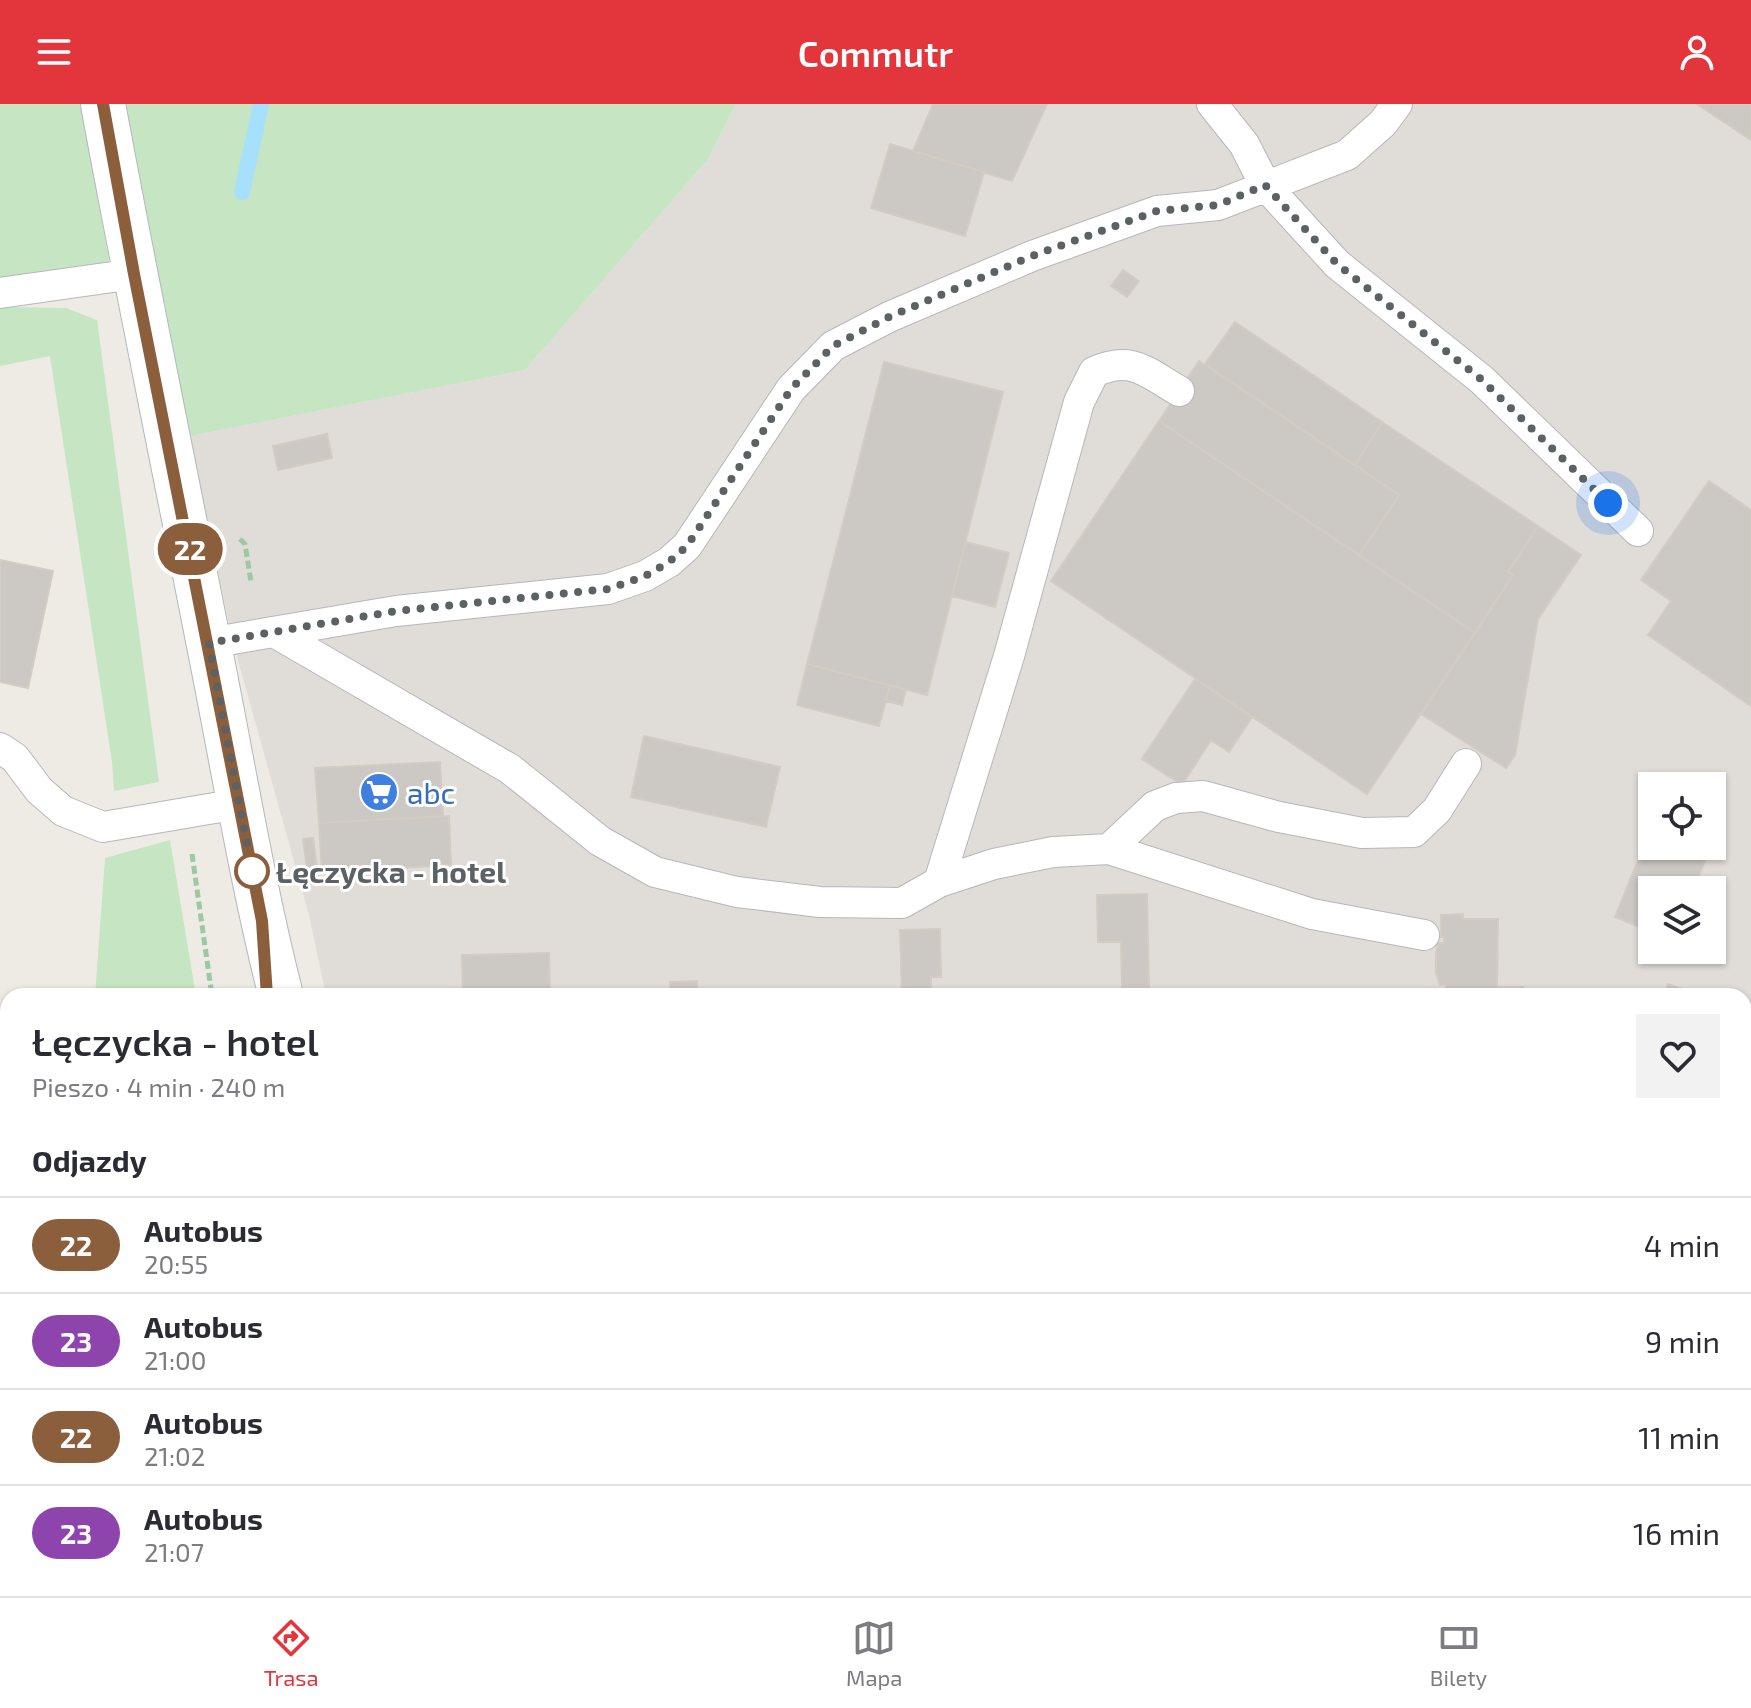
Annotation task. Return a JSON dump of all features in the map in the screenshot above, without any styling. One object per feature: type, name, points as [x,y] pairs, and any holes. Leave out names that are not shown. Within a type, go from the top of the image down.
[{"type":"main road","points":[[103,104],[238,804],[279,988]]},
{"type":"main road","points":[[262,921],[266,988]]},
{"type":"lane","points":[[1212,104],[1244,144],[1265,185],[1337,264],[1482,380],[1638,531]]},
{"type":"lane","points":[[209,643],[396,611],[608,589],[645,576],[669,562],[687,546],[791,389],[833,346],[889,317],[1032,256],[1157,211],[1218,205],[1347,155],[1383,123],[1397,104]]},
{"type":"lane","points":[[0,293],[134,274]]},
{"type":"lane","points":[[939,882],[967,800],[1079,402],[1094,372],[1112,364],[1134,365],[1179,391]]},
{"type":"lane","points":[[274,632],[510,769],[600,841],[655,872],[737,892],[820,902],[902,903],[939,882],[994,864],[1053,852],[1109,849],[1312,914],[1424,935]]},
{"type":"lane","points":[[0,748],[15,758],[39,790],[63,811],[103,827],[238,804]]},
{"type":"lane","points":[[1109,849],[1155,806],[1176,798],[1203,796],[1279,817],[1362,833],[1414,832],[1437,810],[1466,764]]},
{"type":"path","points":[[185,813],[211,988]]},
{"type":"shaded area","points":[[736,104],[1751,104],[1751,988],[324,988],[309,915],[232,639],[190,436],[525,370],[708,159]]},
{"type":"green space","points":[[0,104],[81,104],[112,277],[0,293]]},
{"type":"green space","points":[[125,104],[736,104],[708,159],[525,370],[190,436]]},
{"type":"green space","points":[[0,307],[66,308],[97,320],[159,782],[114,791],[50,356],[0,366]]},
{"type":"green space","points":[[170,840],[195,988],[96,988],[105,858]]},
{"type":"building","points":[[933,104],[1047,104],[1012,181],[913,151]]},
{"type":"building","points":[[1697,104],[1751,104],[1751,140]]},
{"type":"building","points":[[890,144],[984,172],[965,236],[871,208]]},
{"type":"building","points":[[1123,270],[1139,281],[1127,297],[1111,286]]},
{"type":"building","points":[[1235,322],[1382,422],[1355,465],[1205,364]]},
{"type":"building","points":[[1199,361],[1399,495],[1359,555],[1159,421]]},
{"type":"building","points":[[884,362],[1003,392],[927,695],[807,664]]},
{"type":"building","points":[[1159,421],[1475,633],[1367,794],[1051,581]]},
{"type":"building","points":[[1382,422],[1538,526],[1508,572],[1513,575],[1475,633],[1359,555],[1399,495],[1355,465]]},
{"type":"building","points":[[327,434],[332,458],[278,470],[273,446]]},
{"type":"building","points":[[1709,481],[1751,510],[1751,706],[1648,635],[1671,601],[1641,580]]},
{"type":"building","points":[[1538,526],[1581,555],[1538,619],[1515,755],[1506,768],[1421,714],[1513,575],[1508,572]]},
{"type":"building","points":[[966,542],[1009,553],[995,607],[952,596]]},
{"type":"building","points":[[0,560],[53,571],[28,688],[0,682]]},
{"type":"building","points":[[807,664],[890,685],[879,726],[797,705]]},
{"type":"building","points":[[1195,679],[1252,717],[1229,752],[1211,740],[1182,785],[1142,759]]},
{"type":"building","points":[[890,685],[906,689],[902,705],[886,701]]},
{"type":"building","points":[[644,736],[780,767],[766,827],[631,797]]},
{"type":"building","name":"abc","points":[[440,762],[443,816],[319,823],[315,768]]},
{"type":"building","points":[[449,816],[451,865],[322,872],[319,823]]},
{"type":"building","points":[[313,838],[319,883],[309,884],[303,839]]},
{"type":"building","points":[[1638,860],[1705,860],[1699,876],[1638,876],[1638,926],[1615,917]]},
{"type":"building","points":[[1147,894],[1149,987],[1122,987],[1121,942],[1098,942],[1097,895]]},
{"type":"building","points":[[1463,914],[1463,919],[1498,919],[1497,988],[1446,988],[1446,984],[1440,985],[1436,973],[1436,953],[1438,943],[1444,943],[1441,915]]},
{"type":"building","points":[[940,929],[941,977],[931,977],[931,988],[902,988],[900,930]]},
{"type":"building","points":[[549,953],[550,988],[463,988],[462,955]]},
{"type":"building","points":[[697,981],[697,988],[670,988],[670,982]]},
{"type":"waterway","points":[[242,192],[261,104]]},
{"type":"bus line","name":"22","points":[[103,104],[262,921],[266,988]]},
{"type":"place","name":"abc","points":[[379,792]]},
{"type":"place","name":"Łęczycka - hotel","points":[[252,871]]},
{"type":"route","points":[[252,871],[209,643],[396,611],[608,589],[645,576],[669,562],[687,546],[791,389],[833,346],[889,317],[1032,256],[1157,211],[1218,205],[1265,185],[1337,264],[1482,380],[1608,503]]}]
